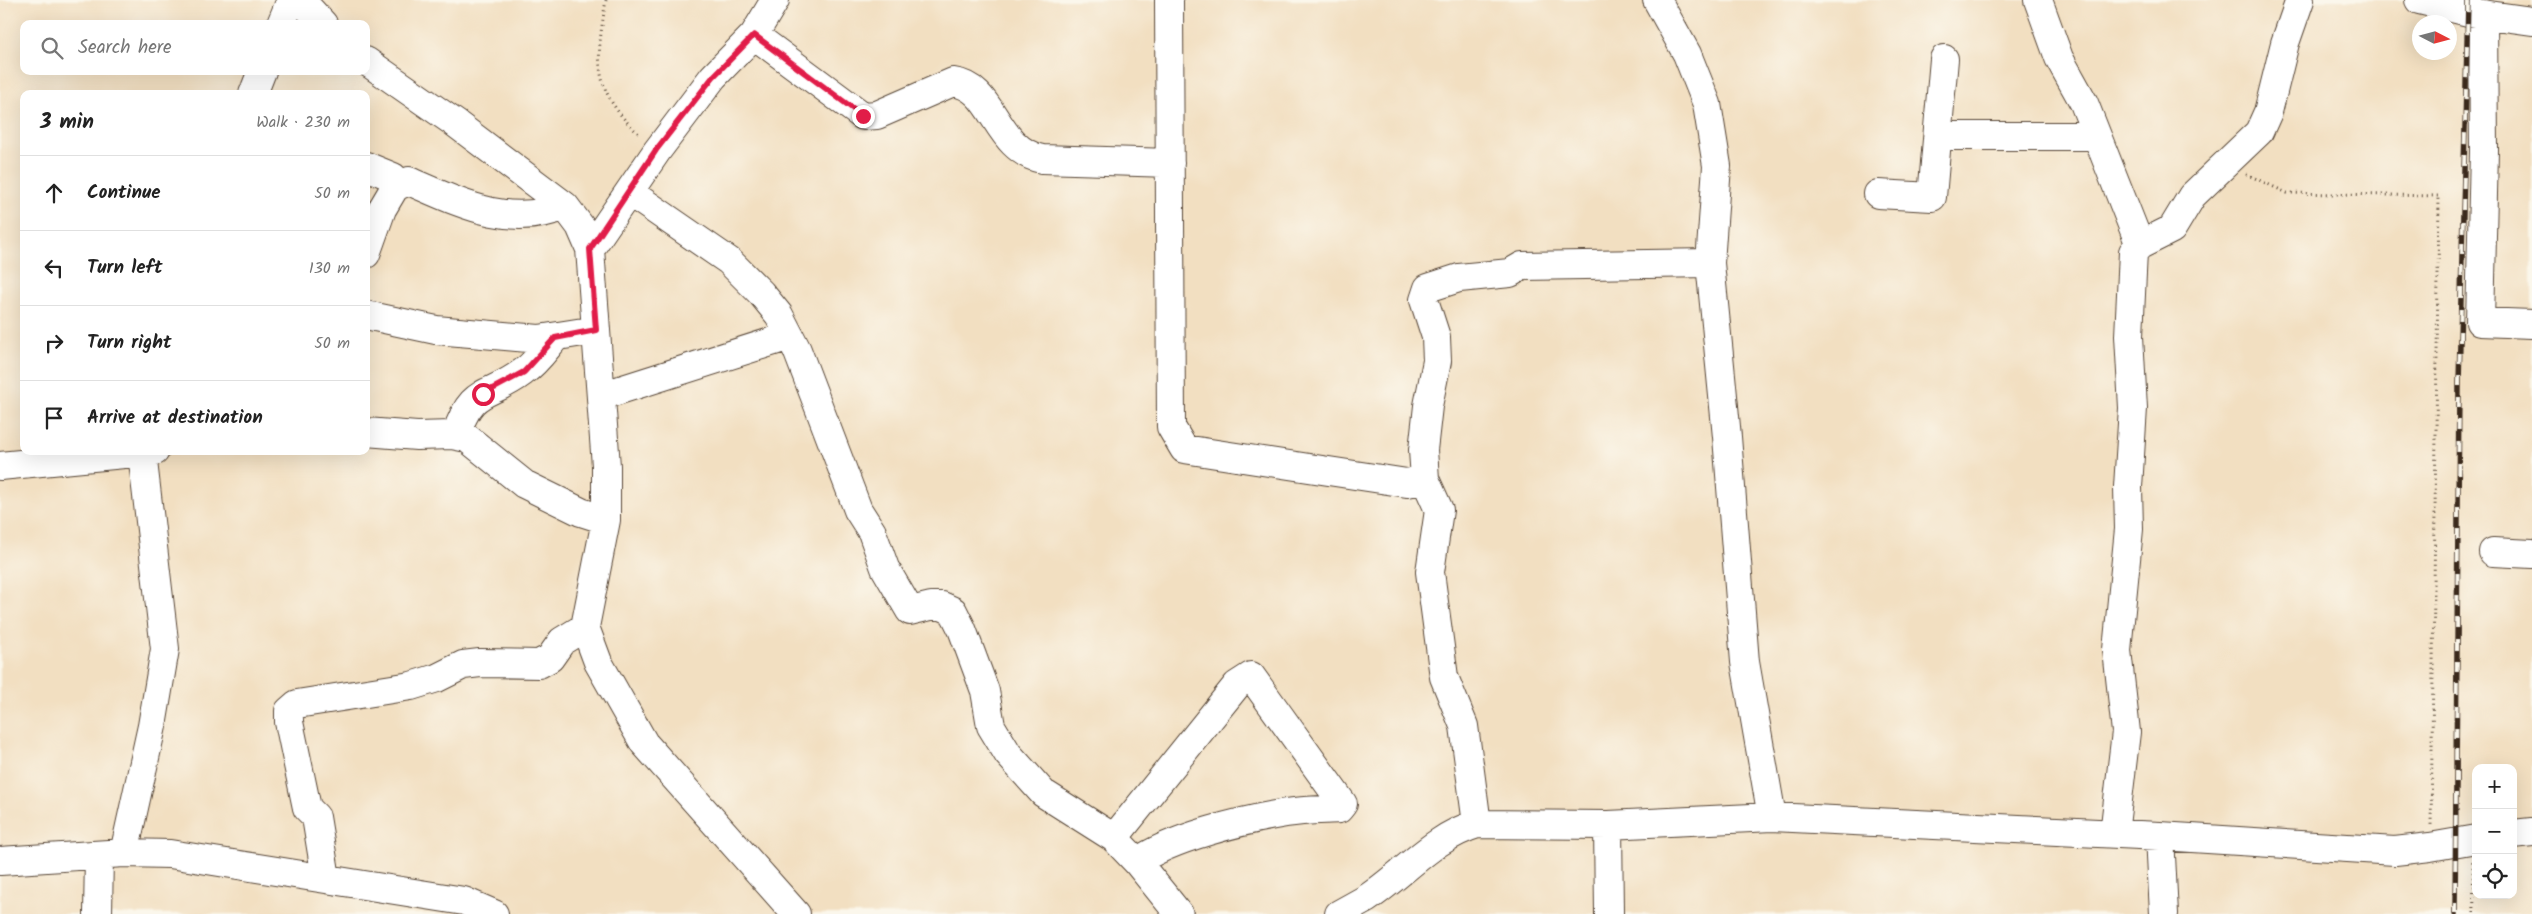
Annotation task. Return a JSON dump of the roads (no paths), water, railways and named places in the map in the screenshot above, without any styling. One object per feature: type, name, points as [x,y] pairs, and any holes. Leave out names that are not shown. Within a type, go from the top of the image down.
[{"type":"street","points":[[283,20],[291,0]]},
{"type":"street","points":[[301,0],[319,20]]},
{"type":"street","points":[[590,249],[656,150],[713,77],[754,35],[775,0]]},
{"type":"street","points":[[1169,0],[1171,427],[1184,449],[1407,483],[1425,479]]},
{"type":"street","points":[[1657,0],[1687,54],[1707,104],[1717,166],[1710,263],[1727,437],[1745,662],[1772,817]]},
{"type":"street","points":[[2038,0],[2059,58],[2084,102],[2140,245]]},
{"type":"street","points":[[2114,834],[2126,732],[2117,650],[2129,528],[2128,488],[2133,408],[2129,336],[2131,264],[2134,252],[2140,245],[2172,229],[2192,196],[2259,132],[2268,112],[2285,43],[2300,0]]},
{"type":"street","points":[[2419,0],[2483,14],[2532,21]]},
{"type":"street","points":[[2483,14],[2484,151],[2480,322],[2532,324]]},
{"type":"street","points":[[754,35],[863,116],[877,115],[953,82],[964,84],[975,90],[1016,148],[1028,156],[1042,159],[1170,163]]},
{"type":"street","points":[[1878,194],[1932,197],[1944,59]]},
{"type":"street","points":[[370,64],[455,123],[565,206],[580,226],[590,249],[606,466],[606,520],[585,627],[598,662],[644,743],[794,914]]},
{"type":"street","points":[[255,90],[260,75]]},
{"type":"street","points":[[1938,136],[2098,136]]},
{"type":"street","points":[[370,168],[393,177],[395,187]]},
{"type":"street","points":[[370,243],[382,209],[395,187],[409,181],[474,209],[493,213],[546,214],[565,206]]},
{"type":"street","points":[[629,192],[729,261],[761,293],[778,315],[798,350],[858,510],[872,532],[886,568],[910,611],[932,606],[942,606],[953,612],[985,690],[991,726],[1008,754],[1042,793],[1114,838],[1137,862],[1179,914]]},
{"type":"street","points":[[1477,824],[1464,726],[1444,677],[1430,572],[1439,510],[1425,479],[1423,450],[1428,406],[1437,361],[1436,337],[1424,300],[1428,288],[1459,278],[1510,273],[1522,266],[1710,263]]},
{"type":"street","points":[[370,316],[388,322],[436,330],[539,339],[555,338],[596,330]]},
{"type":"street","points":[[601,396],[790,336]]},
{"type":"street","points":[[456,435],[469,404],[483,394],[524,372],[555,338]]},
{"type":"street","points":[[370,432],[417,436],[456,435],[467,438],[524,484],[581,512],[606,520]]},
{"type":"street","points":[[0,466],[116,455]]},
{"type":"street","points":[[98,914],[111,854],[152,726],[165,648],[148,455]]},
{"type":"street","points":[[2492,552],[2532,554]]},
{"type":"street","points":[[326,878],[316,817],[308,808],[289,722],[289,711],[298,704],[411,686],[437,678],[463,665],[480,663],[539,664],[550,658],[562,641],[585,627]]},
{"type":"street","points":[[1114,838],[1237,684],[1251,676],[1343,804],[1339,809],[1286,812],[1193,836],[1148,854],[1137,862]]},
{"type":"street","points":[[1339,914],[1366,899],[1439,842],[1458,830],[1477,824],[1608,825],[1772,817],[2160,836],[2394,851],[2472,839]]},
{"type":"street","points":[[1608,825],[1609,914]]},
{"type":"street","points":[[2517,834],[2532,832]]},
{"type":"street","points":[[2160,836],[2164,914]]},
{"type":"street","points":[[0,861],[111,854],[170,854],[464,902],[494,914]]},
{"type":"railway","points":[[2455,914],[2459,384],[2468,0]]}]
